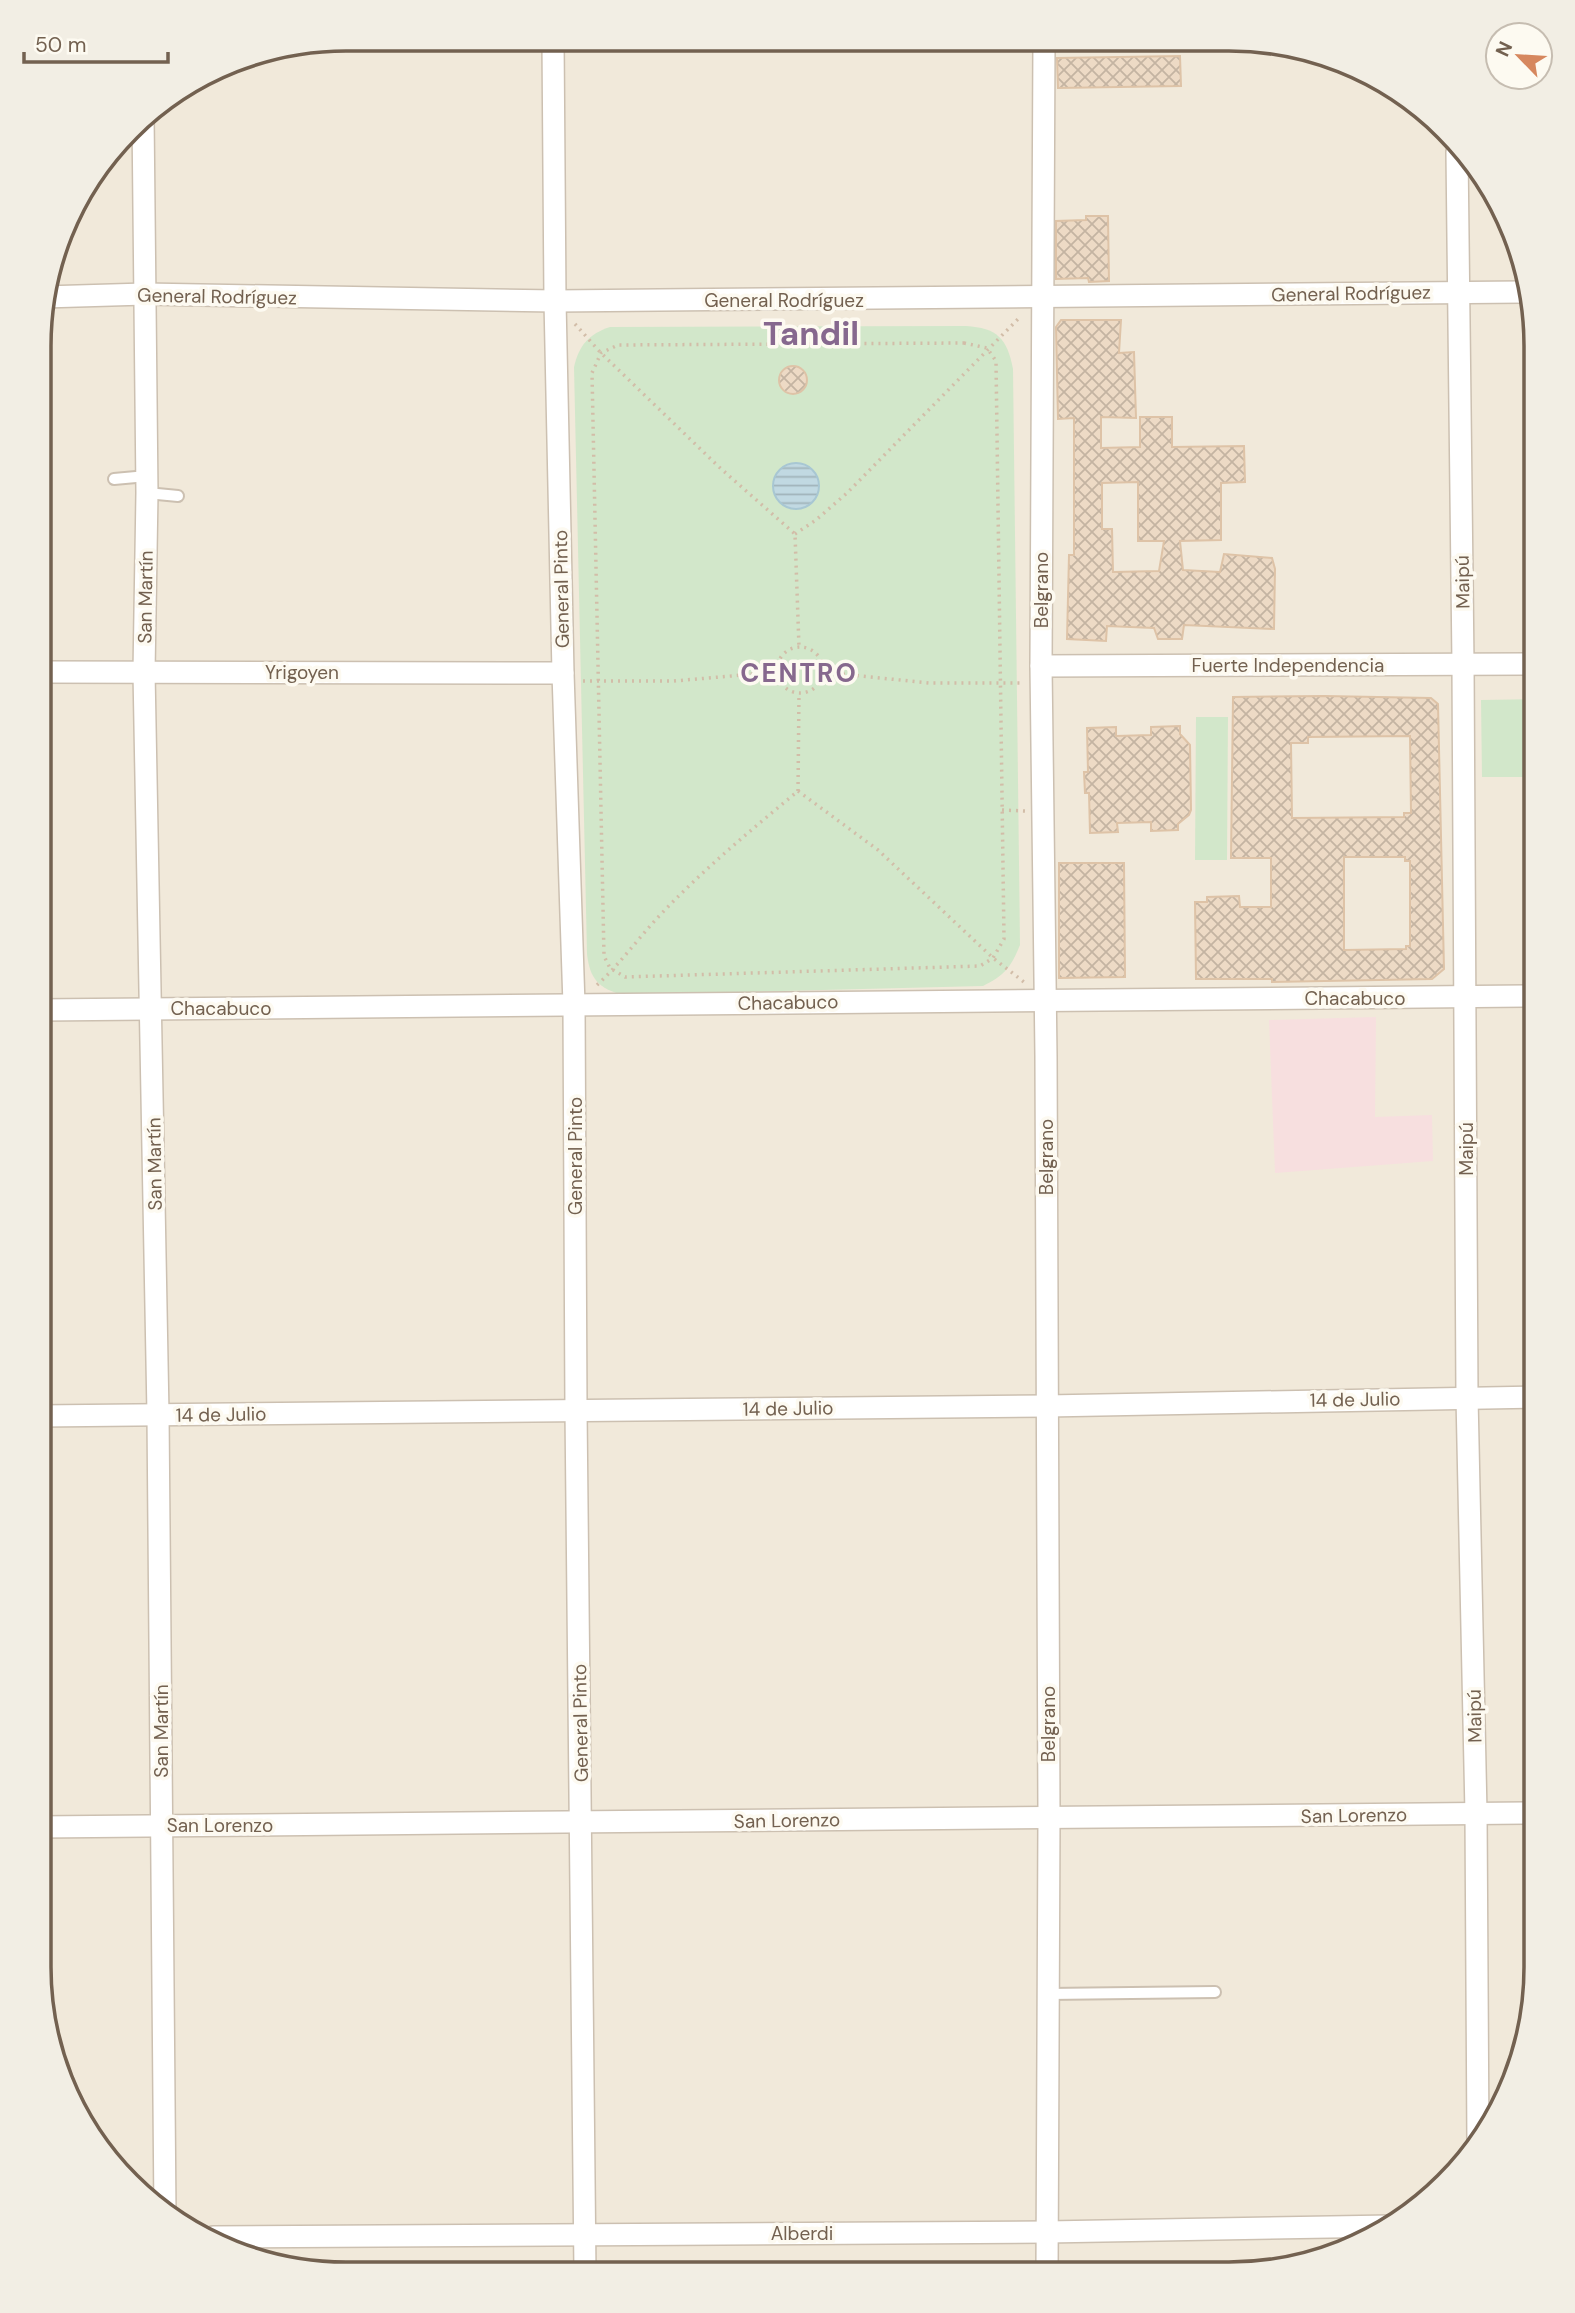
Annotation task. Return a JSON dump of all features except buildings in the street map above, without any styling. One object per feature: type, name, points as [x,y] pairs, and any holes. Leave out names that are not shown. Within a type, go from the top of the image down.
[{"type":"street","name":"General Pinto","points":[[553,51],[563,677],[574,1005],[585,2262]]},
{"type":"street","name":"Belgrano","points":[[1044,51],[1041,675],[1049,1817],[1047,2262]]},
{"type":"street","name":"San Martín","points":[[143,131],[147,485],[144,672],[158,1414],[165,2200]]},
{"type":"street","name":"Maipú","points":[[1457,159],[1468,1397],[1476,1814],[1478,2126]]},
{"type":"street","name":"General Rodríguez","points":[[55,297],[145,294],[555,301],[1520,292]]},
{"type":"street","name":"Fuerte Independencia","points":[[1041,675],[1524,664]]},
{"type":"street","name":"Yrigoyen","points":[[51,672],[563,677]]},
{"type":"street","name":"Chacabuco","points":[[51,1010],[1524,996]]},
{"type":"street","name":"14 de Julio","points":[[51,1416],[1046,1406],[1524,1397]]},
{"type":"street","name":"San Lorenzo","points":[[51,1827],[1524,1813]]},
{"type":"street","name":"Alberdi","points":[[226,2237],[1046,2232],[1373,2225]]},
{"type":"lane","points":[[114,479],[147,485],[178,496]]},
{"type":"lane","points":[[1048,1994],[1215,1992]]},
{"type":"path","points":[[795,534],[847,493],[1041,297]]},
{"type":"path","points":[[555,301],[601,354],[719,467],[795,534],[799,647]]},
{"type":"path","points":[[964,343],[988,348],[996,362],[1004,939],[993,958],[980,967],[625,977],[610,968],[604,956],[592,373],[601,354],[618,345],[964,343]]},
{"type":"path","points":[[799,647],[815,653],[822,666],[822,673],[815,687],[799,693],[782,685],[777,672],[781,657],[799,647]]},
{"type":"path","points":[[563,677],[598,681],[674,681],[777,672]]},
{"type":"path","points":[[822,673],[929,683],[1001,684],[1041,675]]},
{"type":"path","points":[[798,791],[799,693]]},
{"type":"path","points":[[574,1005],[614,970],[661,914],[711,865],[798,791]]},
{"type":"path","points":[[798,791],[878,850],[993,958],[1045,999]]},
{"type":"shaded area","points":[[326,51],[1268,53],[1324,66],[1360,81],[1393,100],[1424,124],[1451,151],[1475,182],[1494,215],[1514,269],[1524,326],[1524,1987],[1519,2025],[1509,2062],[1494,2098],[1475,2131],[1451,2162],[1424,2189],[1393,2213],[1360,2232],[1306,2252],[1249,2262],[326,2262],[288,2257],[251,2247],[215,2232],[182,2213],[151,2189],[124,2162],[100,2131],[81,2098],[61,2044],[51,1987],[53,307],[66,251],[81,215],[100,182],[137,137],[182,100],[215,81],[269,61]]},
{"type":"shaded area","points":[[1376,1017],[1375,1117],[1432,1115],[1433,1161],[1275,1173],[1269,1020]]},
{"type":"green space","points":[[966,326],[986,329],[999,337],[1004,342],[1013,369],[1020,945],[1014,959],[1002,974],[983,986],[623,995],[601,986],[590,970],[587,954],[574,367],[579,352],[586,341],[610,327]]},
{"type":"green space","points":[[1524,699],[1524,777],[1482,777],[1481,700]]},
{"type":"green space","points":[[1196,717],[1228,717],[1227,860],[1195,860]]},
{"type":"water","points":[[796,463],[812,470],[819,486],[812,502],[796,509],[780,502],[773,486],[780,470]]},
{"type":"district","name":"Tandil","points":[[811,333]]},
{"type":"district","name":"CENTRO","points":[[799,673]]}]
